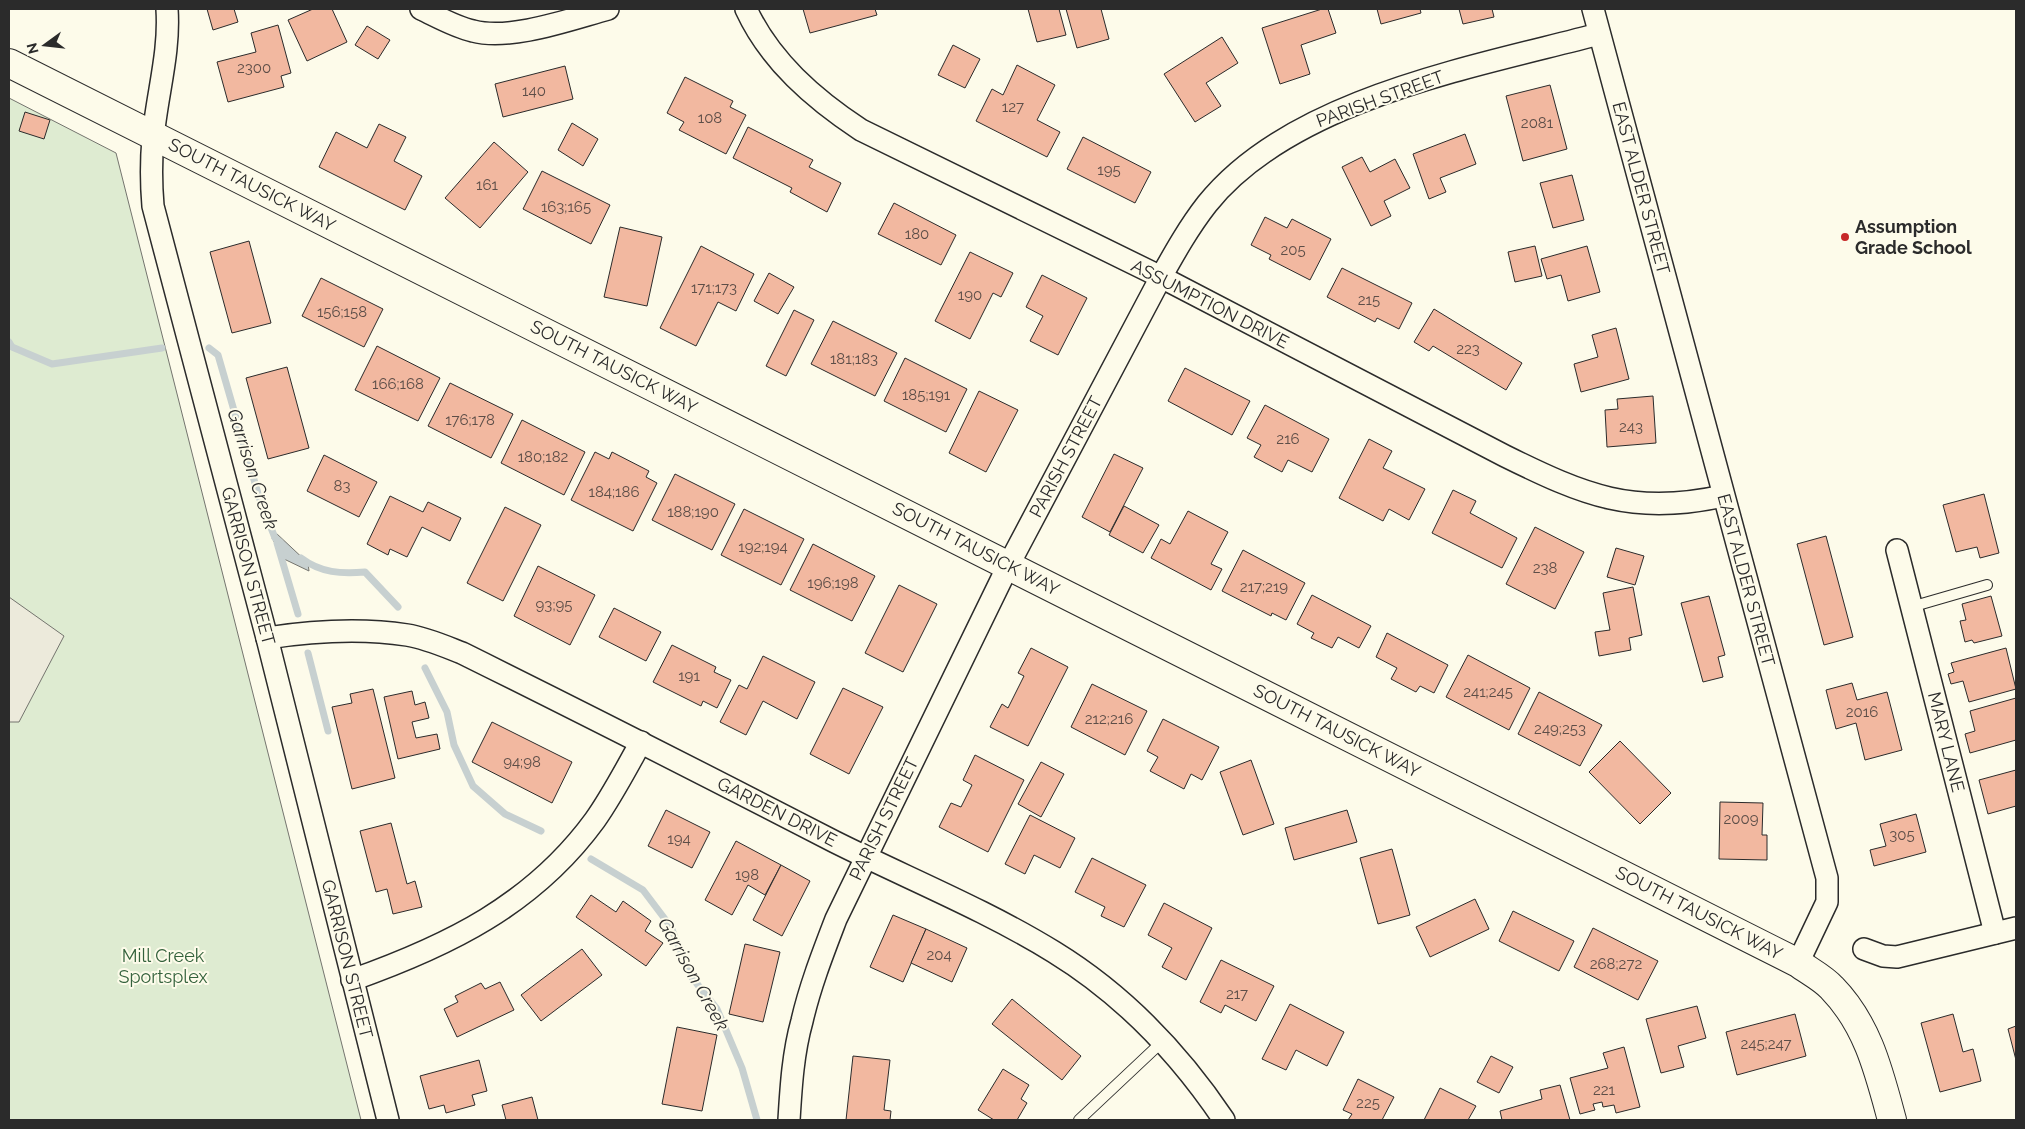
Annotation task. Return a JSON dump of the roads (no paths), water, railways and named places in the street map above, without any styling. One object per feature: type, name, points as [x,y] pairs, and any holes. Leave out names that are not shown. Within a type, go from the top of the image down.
[{"type":"main road","name":"SOUTH TAUSICK WAY","points":[[9,63],[1798,963]]},
{"type":"main road","points":[[1798,963],[1831,986],[1854,1013],[1868,1040],[1892,1120]]},
{"type":"street","name":"GARRISON STREET","points":[[167,9],[168,31],[165,67],[153,136],[150,173],[153,206],[267,638],[388,1120]]},
{"type":"street","points":[[421,9],[448,23],[475,32],[502,33],[535,29],[608,9]]},
{"type":"street","name":"ASSUMPTION DRIVE","points":[[746,9],[773,51],[799,83],[828,109],[861,130],[1161,277],[1549,478],[1590,494],[1628,502],[1665,505],[1723,496]]},
{"type":"street","name":"EAST ALDER STREET","points":[[1593,9],[1827,878],[1827,902],[1798,963]]},
{"type":"street","name":"PARISH STREET","points":[[788,1120],[792,1078],[806,1005],[836,919],[1008,566],[1161,277],[1182,239],[1208,203],[1272,145],[1309,124],[1352,105],[1398,90],[1599,34]]},
{"type":"street","name":"MARY LANE","points":[[1897,550],[1995,933]]},
{"type":"street","name":"GARDEN DRIVE","points":[[267,638],[298,633],[336,631],[408,635],[462,653],[865,857],[1013,929],[1055,952],[1125,1006],[1164,1040],[1201,1086],[1224,1120]]},
{"type":"street","points":[[352,980],[445,943],[490,918],[530,890],[564,859],[595,820],[641,742]]},
{"type":"street","points":[[1864,949],[1884,956],[1897,957],[2016,928]]},
{"type":"lane","points":[[1911,606],[1987,585]]},
{"type":"lane","points":[[1080,1120],[1164,1040]]},
{"type":"waterway","name":"Garrison Creek","points":[[9,342],[12,347],[52,364],[162,348]]},
{"type":"waterway","name":"Garrison Creek","points":[[209,348],[218,355],[259,497],[275,538],[280,542]]},
{"type":"waterway","points":[[277,543],[298,614]]},
{"type":"waterway","name":"Garrison Creek","points":[[301,558],[324,570],[348,573],[365,572],[398,607]]},
{"type":"waterway","points":[[308,653],[328,731]]},
{"type":"waterway","name":"Garrison Creek","points":[[425,668],[447,712],[454,745],[473,786],[505,814],[541,831]]},
{"type":"waterway","name":"Garrison Creek","points":[[591,859],[643,890],[671,927],[690,975],[717,1009],[742,1068],[757,1120]]},
{"type":"place","name":"Assumption Grade School","points":[[1845,237]]},
{"type":"park label","name":"Mill Creek Sportsplex","points":[[163,966]]}]
